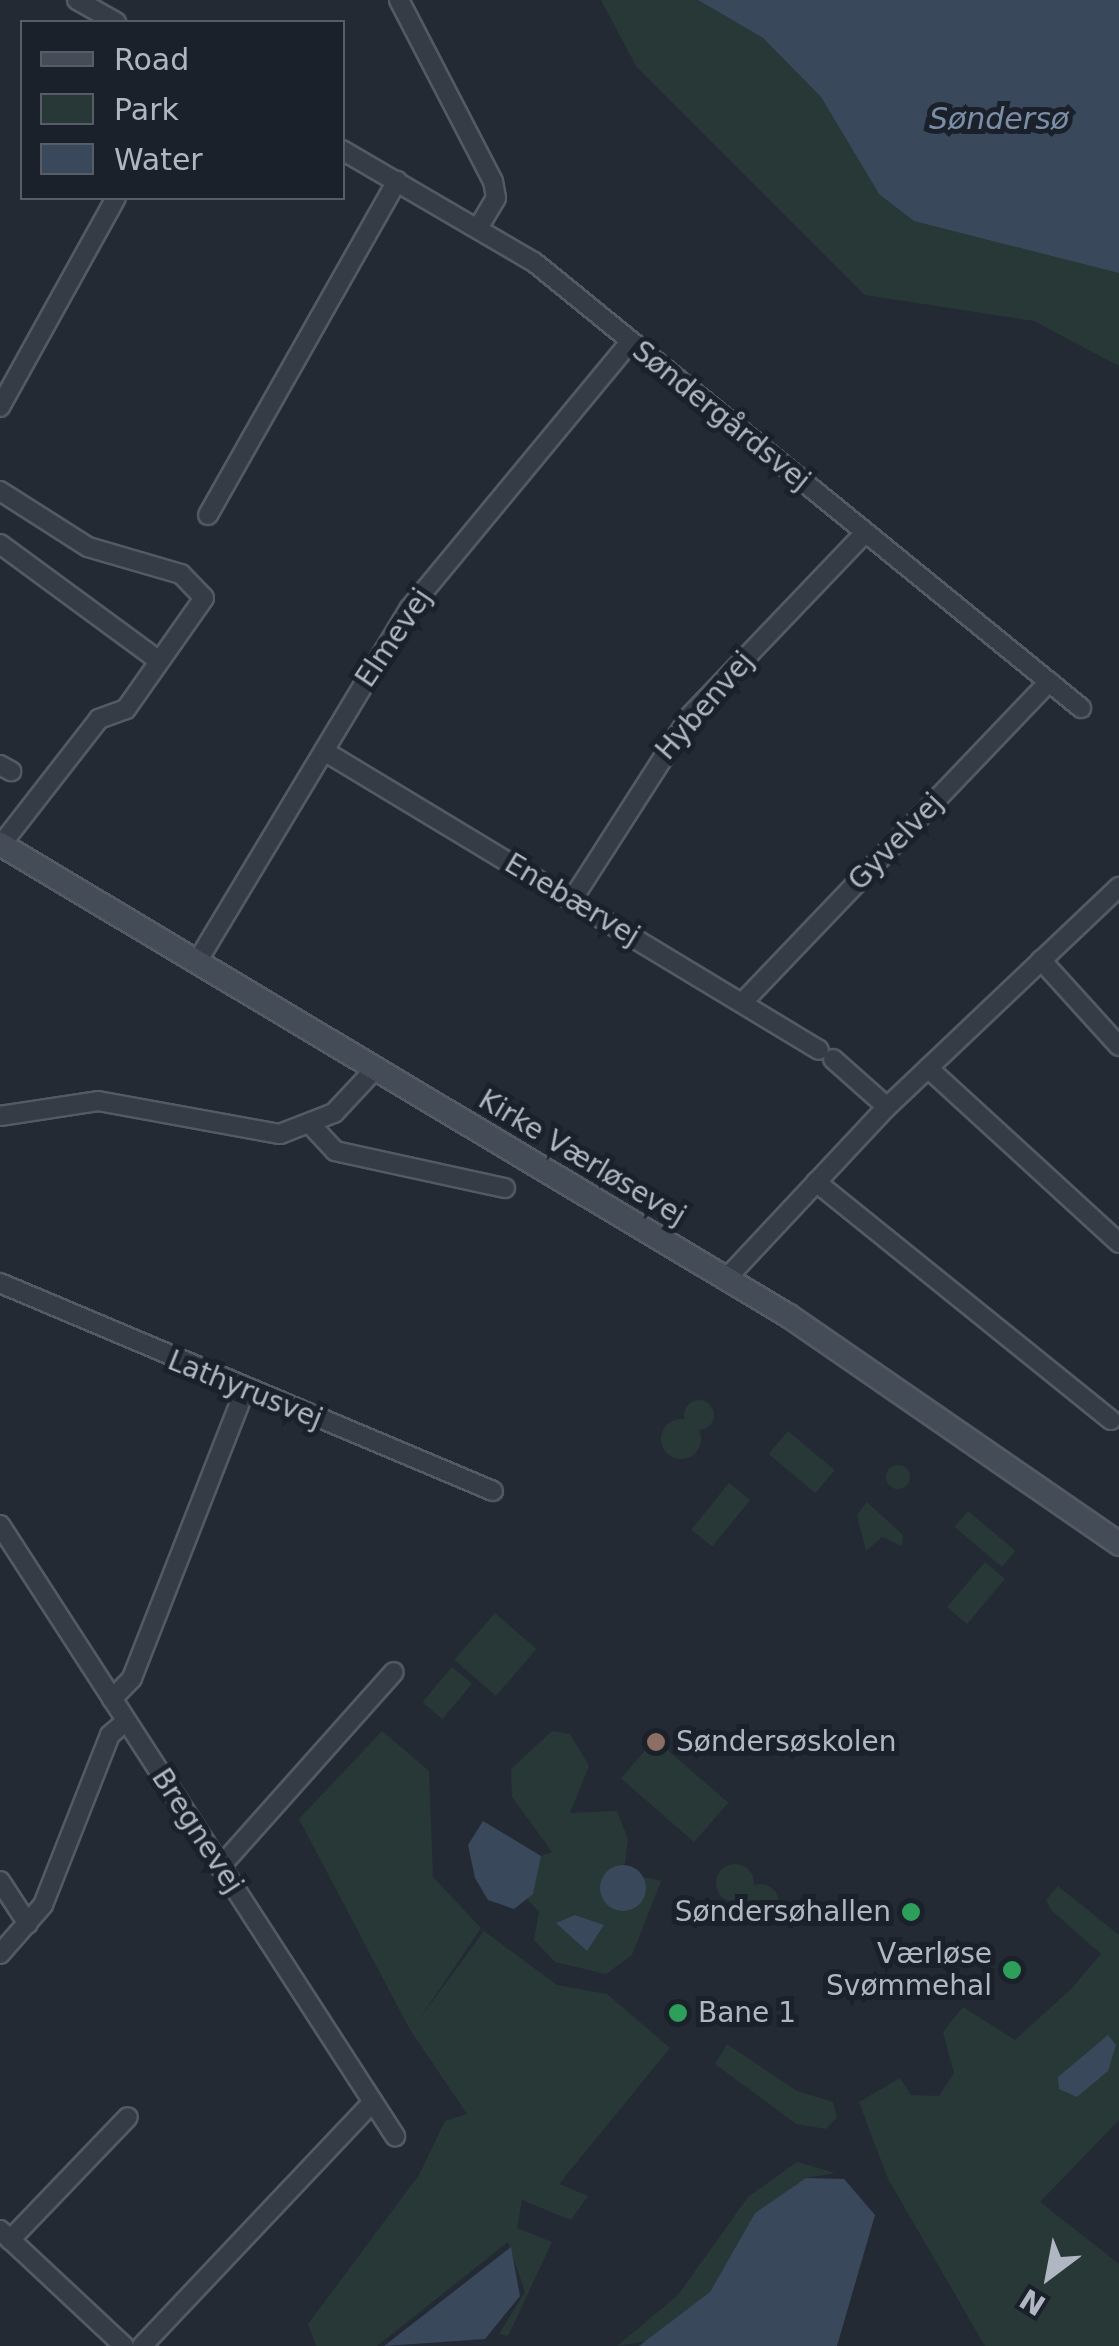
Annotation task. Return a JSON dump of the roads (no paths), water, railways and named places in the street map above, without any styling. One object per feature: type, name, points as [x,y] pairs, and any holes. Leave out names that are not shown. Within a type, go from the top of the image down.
[{"type":"street","points":[[76,0],[112,20]]},
{"type":"street","points":[[400,0],[493,181],[496,198],[478,226]]},
{"type":"street","name":"Søndergårdsvej","points":[[345,152],[478,226],[630,342],[1081,708]]},
{"type":"street","points":[[208,515],[397,180]]},
{"type":"street","points":[[0,408],[115,200]]},
{"type":"street","name":"Elmevej","points":[[197,962],[410,608],[630,342]]},
{"type":"street","points":[[0,491],[88,547],[200,585],[204,598],[126,709],[100,719],[1,844]]},
{"type":"street","name":"Hybenvej","points":[[572,900],[690,716],[865,533]]},
{"type":"street","points":[[0,544],[158,660]]},
{"type":"street","name":"Gyvelvej","points":[[743,1002],[1049,682]]},
{"type":"street","name":"Enebærvej","points":[[324,751],[743,1002],[826,1055],[887,1107]]},
{"type":"street","name":"Kirke Værløsevej","points":[[1,844],[920,1400],[1119,1544]]},
{"type":"street","points":[[726,1280],[887,1107],[1119,887]]},
{"type":"street","points":[[1041,960],[1119,1046]]},
{"type":"street","points":[[0,1116],[98,1101],[254,1133],[311,1125],[376,1068]]},
{"type":"street","points":[[928,1068],[1119,1243]]},
{"type":"street","points":[[311,1125],[334,1151],[504,1188]]},
{"type":"street","points":[[816,1182],[1111,1420]]},
{"type":"street","name":"Lathyrusvej","points":[[0,1284],[494,1491]]},
{"type":"street","points":[[112,1698],[132,1678],[245,1389]]},
{"type":"street","name":"Bregnevej","points":[[0,1524],[394,2136]]},
{"type":"street","points":[[220,1867],[394,1672]]},
{"type":"street","points":[[0,1954],[28,1924],[110,1736],[126,1721]]},
{"type":"street","points":[[0,1881],[28,1924]]},
{"type":"street","points":[[142,2346],[372,2103]]},
{"type":"street","points":[[124,2346],[5,2235],[128,2116]]},
{"type":"water","name":"Søndersø","points":[[698,0],[1119,0],[1119,273],[914,221],[879,194],[821,97],[763,38]]},
{"type":"water","points":[[483,1821],[541,1856],[533,1894],[514,1909],[488,1900],[475,1878],[468,1845]]},
{"type":"water","points":[[623,1865],[639,1872],[646,1888],[639,1904],[623,1911],[607,1904],[600,1888],[607,1872]]},
{"type":"water","points":[[575,1915],[604,1925],[587,1951],[556,1923]]},
{"type":"water","points":[[1108,2035],[1116,2045],[1108,2071],[1077,2097],[1059,2089],[1058,2077]]},
{"type":"water","points":[[806,2178],[844,2179],[875,2215],[837,2346],[639,2346],[710,2292],[755,2213]]},
{"type":"water","points":[[511,2247],[520,2296],[485,2339],[384,2346]]},
{"type":"place","name":"Søndersøskolen","points":[[656,1742]]},
{"type":"place","name":"Søndersøhallen","points":[[911,1912]]},
{"type":"place","name":"Værløse Svømmehal","points":[[1012,1970]]},
{"type":"place","name":"Bane 1","points":[[678,2013]]}]
